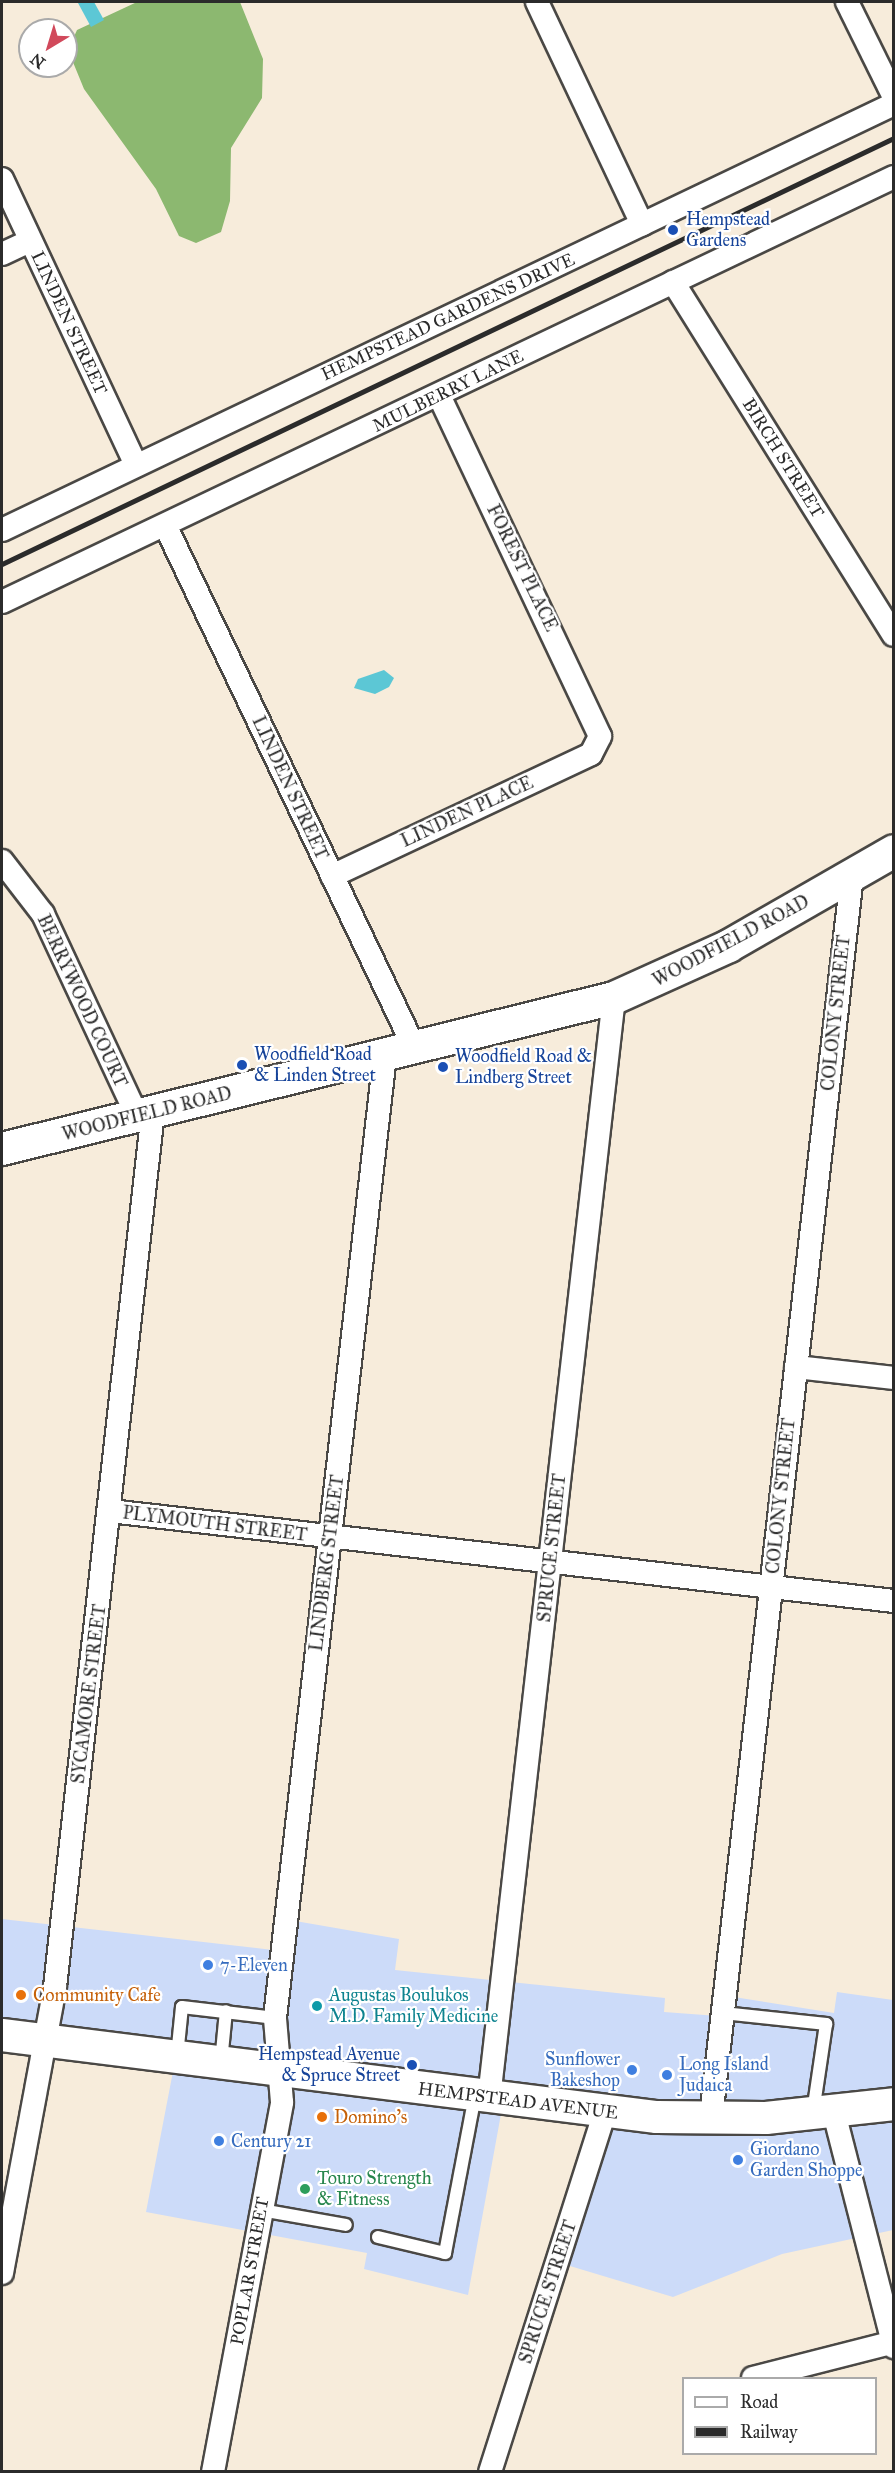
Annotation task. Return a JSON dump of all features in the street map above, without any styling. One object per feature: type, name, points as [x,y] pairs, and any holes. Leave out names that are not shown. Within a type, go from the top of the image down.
[{"type":"main road","name":"WOODFIELD ROAD","points":[[2,1149],[400,1053],[614,998],[729,946],[894,851]]},
{"type":"main road","name":"HEMPSTEAD AVENUE","points":[[2,2035],[604,2112],[711,2117],[894,2104]]},
{"type":"street","points":[[537,2],[642,224]]},
{"type":"street","points":[[847,2],[894,97]]},
{"type":"street","name":"HEMPSTEAD GARDENS DRIVE","points":[[2,530],[894,104]]},
{"type":"street","name":"MULBERRY LANE","points":[[2,602],[166,526],[894,177]]},
{"type":"street","name":"LINDEN STREET","points":[[2,179],[136,465]]},
{"type":"street","points":[[2,254],[30,241]]},
{"type":"street","name":"BIRCH STREET","points":[[673,282],[894,634]]},
{"type":"street","name":"FOREST PLACE","points":[[439,395],[596,722],[598,743]]},
{"type":"street","name":"LINDEN STREET","points":[[166,526],[332,876],[400,1053]]},
{"type":"street","name":"LINDEN PLACE","points":[[332,876],[591,754],[598,743]]},
{"type":"street","name":"BERRYWOOD COURT","points":[[2,861],[43,914],[145,1114]]},
{"type":"street","name":"COLONY STREET","points":[[711,2117],[852,876]]},
{"type":"street","name":"SPRUCE STREET","points":[[482,2097],[550,1561],[614,998]]},
{"type":"street","name":"LINDBERG STREET","points":[[281,2070],[275,2018],[330,1537],[400,1053]]},
{"type":"street","name":"SYCAMORE STREET","points":[[2,2273],[45,2041],[110,1511],[145,1114]]},
{"type":"street","points":[[796,1367],[894,1378]]},
{"type":"street","name":"PLYMOUTH STREET","points":[[110,1511],[894,1601]]},
{"type":"street","name":"POPLAR STREET","points":[[213,2472],[282,2102],[281,2070]]},
{"type":"street","points":[[761,2377],[893,2344],[823,2110]]},
{"type":"street","name":"SPRUCE STREET","points":[[490,2472],[604,2112]]},
{"type":"lane","points":[[177,2058],[182,2007],[275,2018]]},
{"type":"lane","points":[[221,2063],[226,2012]]},
{"type":"lane","points":[[723,2013],[826,2024],[823,2110]]},
{"type":"lane","points":[[378,2237],[445,2253],[482,2097]]},
{"type":"lane","points":[[261,2210],[346,2225]]},
{"type":"shaded area","points":[[278,1918],[399,1939],[395,1970],[665,1998],[664,2012],[718,2016],[721,1995],[834,2013],[837,1992],[893,2000],[893,2230],[782,2254],[673,2297],[560,2263],[607,2115],[503,2103],[468,2295],[364,2269],[367,2253],[146,2212],[175,2061],[2,2037],[2,1919],[273,1950]]},
{"type":"green space","points":[[137,2],[240,2],[263,59],[262,98],[231,148],[230,201],[221,232],[196,243],[179,236],[156,189],[84,89],[78,74],[78,30]]},
{"type":"water","points":[[94,2],[104,20],[91,27],[78,3]]},
{"type":"water","points":[[384,670],[394,678],[389,687],[375,694],[354,688],[358,679]]},
{"type":"railway","points":[[2,564],[894,138]]},
{"type":"place","name":"Hempstead Gardens","points":[[673,230]]},
{"type":"place","name":"Woodfield Road & Linden Street","points":[[242,1065]]},
{"type":"place","name":"Woodfield Road & Lindberg Street","points":[[443,1067]]},
{"type":"place","name":"7-Eleven","points":[[208,1965]]},
{"type":"place","name":"Community Cafe","points":[[21,1995]]},
{"type":"place","name":"Augustas Boulukos M.D. Family Medicine","points":[[317,2006]]},
{"type":"place","name":"Hempstead Avenue & Spruce Street","points":[[412,2065]]},
{"type":"place","name":"Sunflower Bakeshop","points":[[632,2070]]},
{"type":"place","name":"Long Island Judaica","points":[[667,2075]]},
{"type":"place","name":"Domino's","points":[[322,2117]]},
{"type":"place","name":"Century 21","points":[[219,2141]]},
{"type":"place","name":"Giordano Garden Shoppe","points":[[738,2160]]},
{"type":"place","name":"Touro Strength & Fitness","points":[[305,2189]]}]
